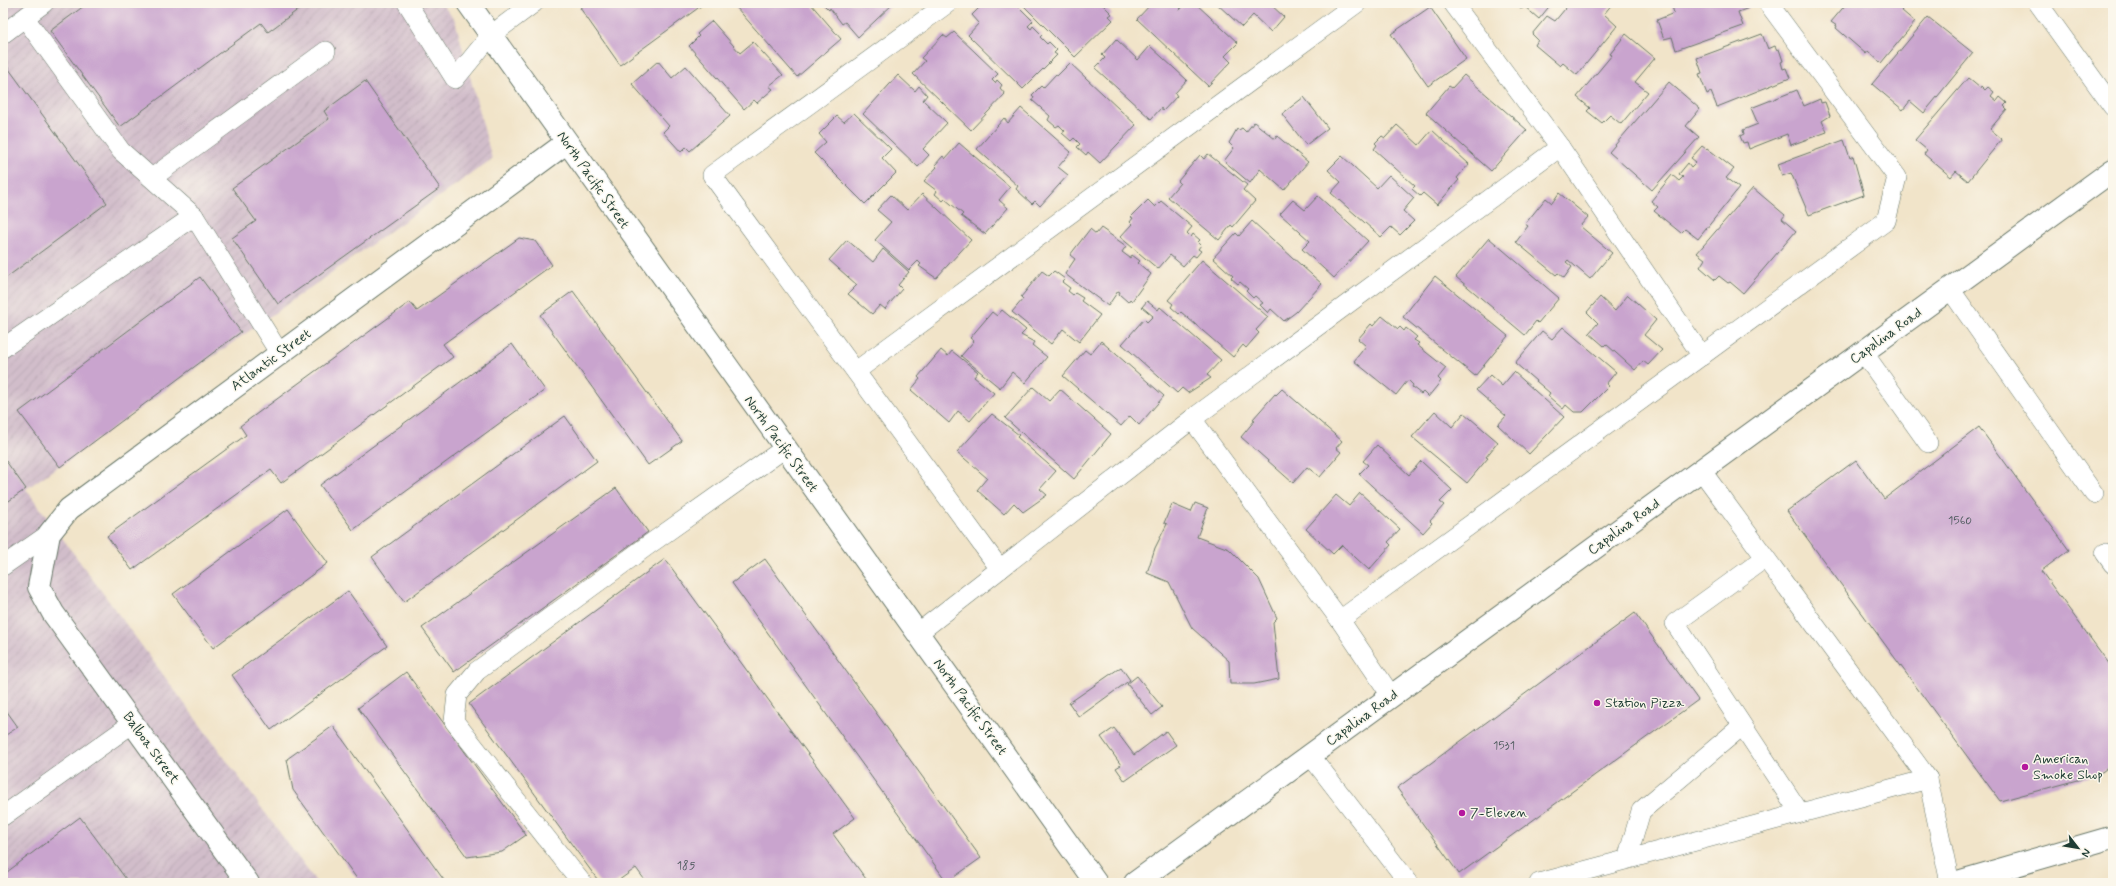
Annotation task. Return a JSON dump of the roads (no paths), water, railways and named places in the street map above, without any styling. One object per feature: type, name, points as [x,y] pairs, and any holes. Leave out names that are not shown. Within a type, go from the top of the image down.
[{"type":"street","name":"North Pacific Street","points":[[468,3],[566,143],[1096,883]]},
{"type":"street","name":"Atlantic Street","points":[[53,613],[39,587],[49,534],[70,509],[566,143]]},
{"type":"street","name":"Capalina Road","points":[[1135,883],[2113,170]]},
{"type":"street","name":"Balboa Street","points":[[53,613],[248,883]]},
{"type":"street","points":[[1954,883],[2113,837]]},
{"type":"lane","points":[[3,34],[44,3]]},
{"type":"lane","points":[[407,3],[455,79],[491,35],[534,3]]},
{"type":"lane","points":[[948,3],[712,175],[1000,569]]},
{"type":"lane","points":[[856,372],[1357,3]]},
{"type":"lane","points":[[1452,3],[1560,147],[1702,356]]},
{"type":"lane","points":[[1340,620],[1886,221],[1897,177],[1768,3]]},
{"type":"lane","points":[[2038,3],[2113,107]]},
{"type":"lane","points":[[25,18],[121,151],[194,216],[280,354]]},
{"type":"lane","points":[[152,178],[326,51]]},
{"type":"lane","points":[[918,633],[1192,420],[1560,147]]},
{"type":"lane","points":[[3,348],[194,216]]},
{"type":"lane","points":[[1950,289],[2094,494]]},
{"type":"lane","points":[[1863,352],[1928,443]]},
{"type":"lane","points":[[1192,420],[1340,620],[1392,697]]},
{"type":"lane","points":[[582,883],[454,721],[457,696],[477,671],[647,546],[785,448]]},
{"type":"lane","points":[[1701,470],[1928,779],[1950,883]]},
{"type":"lane","points":[[3,566],[49,534]]},
{"type":"lane","points":[[1765,558],[1675,623],[1800,814]]},
{"type":"lane","points":[[3,816],[133,723]]},
{"type":"lane","points":[[1628,859],[1641,811],[1742,726]]},
{"type":"lane","points":[[1310,755],[1409,883]]},
{"type":"lane","points":[[1540,883],[1928,779]]},
{"type":"place","name":"Station Pizza","points":[[1597,703]]},
{"type":"place","name":"American Smoke Shop","points":[[2025,767]]},
{"type":"place","name":"7-Eleven","points":[[1462,813]]}]
